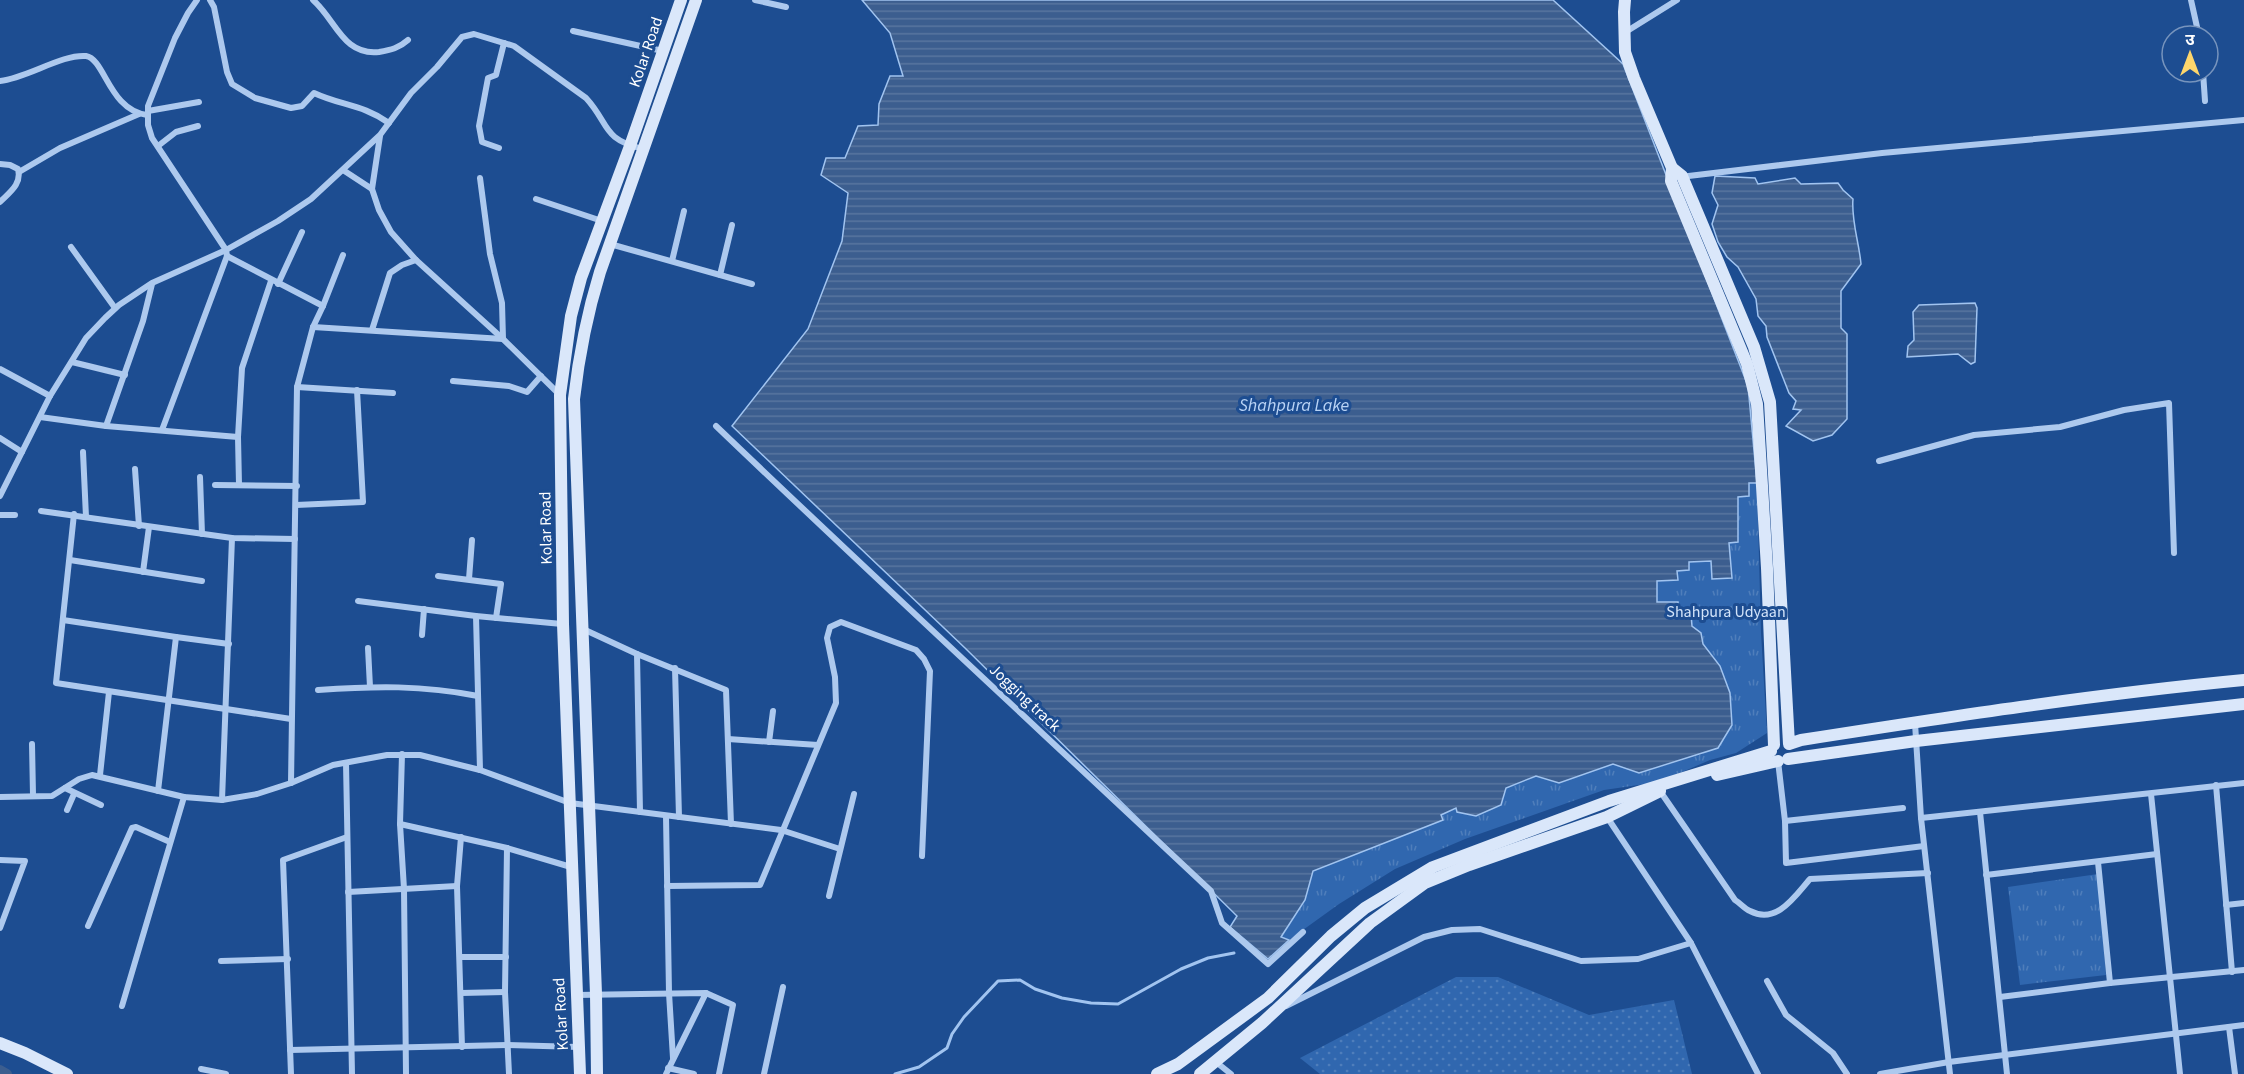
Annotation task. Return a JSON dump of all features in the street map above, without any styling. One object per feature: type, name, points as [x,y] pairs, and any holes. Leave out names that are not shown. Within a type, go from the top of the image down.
[{"type":"street","points":[[197,0],[175,38],[145,113],[152,138],[226,253],[274,282],[323,306]]},
{"type":"street","points":[[210,0],[214,8],[227,72],[232,84],[239,90],[262,100],[291,108],[302,106],[314,93],[330,101],[369,110],[389,123]]},
{"type":"street","points":[[314,0],[324,9],[344,39],[357,50],[370,53],[387,51],[400,47],[408,40]]},
{"type":"street","name":"Kolar Road","points":[[597,1074],[574,399],[579,355],[588,312],[681,0]]},
{"type":"street","name":"Kolar Road","points":[[580,1074],[575,995],[563,624],[560,395],[574,301],[603,221],[637,148],[696,0]]},
{"type":"street","points":[[755,0],[786,8]]},
{"type":"street","points":[[1625,0],[1625,52],[1634,78],[1675,175],[1754,347],[1770,402],[1789,744]]},
{"type":"street","points":[[1624,33],[1677,0]]},
{"type":"street","points":[[2191,0],[2196,24]]},
{"type":"street","points":[[573,31],[664,51]]},
{"type":"street","points":[[0,496],[50,396],[86,338],[115,308],[152,283],[226,253],[311,199],[380,135],[411,93],[462,37],[474,34],[514,46],[578,91],[593,105],[608,133],[637,148]]},
{"type":"street","points":[[499,148],[482,142],[479,132],[488,78],[496,75],[504,43]]},
{"type":"street","points":[[0,81],[21,77],[68,59],[86,56],[96,61],[112,92],[126,107],[145,113]]},
{"type":"street","points":[[2204,84],[2205,101]]},
{"type":"street","points":[[19,172],[60,148],[145,113],[199,102]]},
{"type":"street","points":[[1675,175],[1882,153],[2244,120]]},
{"type":"street","points":[[158,146],[176,132],[198,126]]},
{"type":"street","points":[[380,135],[372,189],[379,210],[391,232],[416,260],[503,339],[560,395]]},
{"type":"street","points":[[0,164],[10,165],[19,172],[19,180],[0,202]]},
{"type":"street","points":[[343,170],[372,189]]},
{"type":"street","points":[[1675,175],[1747,364],[1756,404],[1786,863],[1923,846]]},
{"type":"street","points":[[480,178],[490,254],[502,303],[503,339]]},
{"type":"street","points":[[536,199],[603,221]]},
{"type":"street","points":[[672,261],[684,211]]},
{"type":"street","points":[[720,275],[732,225]]},
{"type":"street","points":[[239,485],[238,436],[242,368],[274,282],[302,232]]},
{"type":"street","points":[[610,244],[752,284]]},
{"type":"street","points":[[71,248],[115,308]]},
{"type":"street","points":[[162,430],[226,253]]},
{"type":"street","points":[[291,783],[296,592],[297,387],[313,327],[343,255]]},
{"type":"street","points":[[372,330],[390,273],[416,260]]},
{"type":"street","points":[[106,426],[143,321],[152,283]]},
{"type":"street","points":[[313,327],[503,339]]},
{"type":"street","points":[[72,362],[125,375]]},
{"type":"street","points":[[0,369],[50,396]]},
{"type":"street","points":[[453,381],[509,386],[527,392],[541,376]]},
{"type":"street","points":[[297,387],[393,393]]},
{"type":"street","points":[[296,505],[363,502],[357,390]]},
{"type":"street","points":[[1879,461],[1974,435],[2060,427],[2124,410],[2169,403],[2174,553]]},
{"type":"street","points":[[40,417],[106,426],[238,436]]},
{"type":"street","name":"Jogging track","points":[[716,426],[873,577],[1211,891],[1222,923],[1268,964],[1303,932]]},
{"type":"street","points":[[0,438],[22,452]]},
{"type":"street","points":[[83,452],[86,517]]},
{"type":"street","points":[[135,469],[139,526]]},
{"type":"street","points":[[200,477],[202,534]]},
{"type":"street","points":[[215,485],[297,486]]},
{"type":"street","points":[[41,511],[232,538],[295,539]]},
{"type":"street","points":[[74,514],[56,682],[291,719]]},
{"type":"street","points":[[0,515],[15,515]]},
{"type":"street","points":[[143,572],[149,527]]},
{"type":"street","points":[[222,800],[232,538]]},
{"type":"street","points":[[469,579],[472,540]]},
{"type":"street","points":[[70,560],[202,581]]},
{"type":"street","points":[[438,576],[501,584],[496,618]]},
{"type":"street","points":[[563,577],[580,577]]},
{"type":"street","points":[[358,601],[563,624]]},
{"type":"street","points":[[422,635],[424,609]]},
{"type":"street","points":[[476,616],[480,770]]},
{"type":"street","points":[[63,620],[229,644]]},
{"type":"street","points":[[667,886],[760,885],[836,703],[835,677],[827,638],[830,627],[841,622],[916,650],[924,658],[930,671],[922,856]]},
{"type":"street","points":[[583,629],[637,654],[726,690],[731,824]]},
{"type":"street","points":[[158,791],[176,638]]},
{"type":"street","points":[[368,648],[370,687]]},
{"type":"street","points":[[637,654],[640,812]]},
{"type":"street","points":[[675,668],[679,817]]},
{"type":"street","points":[[1200,1074],[1272,1013],[1370,923],[1425,883],[1469,865],[1607,817],[1660,791],[1718,775],[1778,754],[1783,741],[1789,744],[1915,722],[2244,680]]},
{"type":"street","points":[[318,690],[370,687],[440,689],[478,696]]},
{"type":"street","points":[[100,775],[109,692]]},
{"type":"street","points":[[1157,1074],[1178,1064],[1268,998],[1331,936],[1365,908],[1433,867],[1609,801],[1778,754],[2244,704]]},
{"type":"street","points":[[769,742],[773,711]]},
{"type":"street","points":[[1915,722],[1920,818],[1950,1074]]},
{"type":"street","points":[[728,739],[818,745]]},
{"type":"street","points":[[32,744],[33,795]]},
{"type":"street","points":[[402,754],[400,824],[404,889],[406,1074]]},
{"type":"street","points":[[0,797],[52,796],[85,776],[100,775],[184,797],[222,800],[257,794],[291,783],[333,765],[387,755],[420,755],[480,770],[570,802],[782,830],[840,849]]},
{"type":"street","points":[[346,763],[352,1074]]},
{"type":"street","points":[[1920,818],[2244,783]]},
{"type":"street","points":[[2216,785],[2232,972]]},
{"type":"street","points":[[65,788],[101,804]]},
{"type":"street","points":[[1660,791],[1735,900],[1752,912],[1767,914],[1783,910],[1810,879],[1928,873]]},
{"type":"street","points":[[68,810],[75,794]]},
{"type":"street","points":[[829,896],[854,794]]},
{"type":"street","points":[[2151,794],[2180,1074]]},
{"type":"street","points":[[122,1006],[184,797]]},
{"type":"street","points":[[1785,821],[1903,808]]},
{"type":"street","points":[[1980,812],[2007,1074]]},
{"type":"street","points":[[666,816],[669,993],[674,1058]]},
{"type":"street","points":[[1607,817],[1691,943],[1758,1074]]},
{"type":"street","points":[[400,824],[507,848],[572,867]]},
{"type":"street","points":[[88,926],[132,828],[136,827],[170,842]]},
{"type":"street","points":[[291,1074],[283,860],[347,837]]},
{"type":"street","points":[[461,837],[457,886],[462,1047]]},
{"type":"street","points":[[507,848],[506,992],[509,1074]]},
{"type":"street","points":[[1986,875],[2157,854]]},
{"type":"street","points":[[0,860],[25,861],[0,928]]},
{"type":"street","points":[[2098,862],[2110,982]]},
{"type":"street","points":[[348,892],[457,886]]},
{"type":"street","points":[[2226,905],[2244,903]]},
{"type":"street","points":[[1272,1013],[1424,937],[1452,930],[1480,929],[1581,961],[1638,959],[1691,943]]},
{"type":"street","points":[[460,957],[506,957]]},
{"type":"street","points":[[221,961],[288,959]]},
{"type":"street","points":[[2000,997],[2110,982],[2244,970]]},
{"type":"street","points":[[1767,981],[1786,1015],[1833,1053],[1847,1074]]},
{"type":"street","points":[[764,1074],[783,987]]},
{"type":"street","points":[[461,993],[506,992]]},
{"type":"street","points":[[575,995],[706,993],[733,1005],[719,1074]]},
{"type":"street","points":[[694,1074],[667,1071],[706,993]]},
{"type":"street","points":[[1268,998],[1272,1013]]},
{"type":"street","points":[[1880,1074],[1949,1062],[2244,1025]]},
{"type":"street","points":[[2229,1028],[2235,1074]]},
{"type":"street","points":[[0,1044],[25,1053],[67,1074]]},
{"type":"street","points":[[290,1050],[507,1045],[580,1048]]},
{"type":"street","points":[[1216,1062],[1231,1074]]},
{"type":"street","points":[[201,1069],[226,1074]]},
{"type":"green space","name":"Shahpura Udyaan","points":[[1749,483],[1757,483],[1761,633],[1767,733],[1736,753],[1710,760],[1659,782],[1604,790],[1465,839],[1395,869],[1339,904],[1289,940],[1281,938],[1305,900],[1313,871],[1443,820],[1440,815],[1536,776],[1559,783],[1613,764],[1639,773],[1703,754],[1720,666],[1703,644],[1701,633],[1679,614],[1678,602],[1657,602],[1657,581],[1688,562],[1712,561],[1712,579],[1729,542],[1738,542],[1738,497]]},
{"type":"green space","points":[[2098,874],[2106,975],[2020,985],[2008,887]]},
{"type":"green space","points":[[1456,977],[1498,977],[1589,1015],[1674,1000],[1692,1074],[1320,1074],[1300,1058]]},
{"type":"water","name":"Shahpura Lake","points":[[862,0],[1553,0],[1623,64],[1748,386],[1757,483],[1749,483],[1749,496],[1738,497],[1738,542],[1729,543],[1732,578],[1712,579],[1711,561],[1689,562],[1689,570],[1677,571],[1678,580],[1657,581],[1657,602],[1678,602],[1679,613],[1691,614],[1692,626],[1701,633],[1703,644],[1720,666],[1730,693],[1732,725],[1718,748],[1639,773],[1613,764],[1559,783],[1536,776],[1506,788],[1501,805],[1476,816],[1457,812],[1456,808],[1441,815],[1443,820],[1313,871],[1305,900],[1281,937],[1289,940],[1268,959],[1230,927],[1237,916],[965,648],[732,426],[808,329],[842,241],[848,193],[821,175],[826,158],[845,158],[858,126],[878,125],[879,104],[890,76],[903,76],[890,33]]},
{"type":"water","points":[[1715,176],[1755,178],[1758,184],[1795,178],[1801,184],[1838,183],[1853,199],[1853,215],[1861,264],[1841,291],[1841,328],[1847,334],[1847,419],[1832,435],[1813,441],[1786,426],[1801,410],[1793,409],[1796,401],[1789,393],[1767,337],[1766,326],[1758,316],[1756,299],[1738,267],[1727,257],[1718,242],[1712,224],[1718,205],[1712,193]]},
{"type":"water","points":[[1975,303],[1977,308],[1975,362],[1971,364],[1958,354],[1907,357],[1908,346],[1914,340],[1913,312],[1919,305]]},
{"type":"waterway","points":[[895,1074],[919,1067],[947,1048],[952,1034],[964,1017],[998,981],[1020,980],[1035,989],[1062,998],[1091,1003],[1118,1004],[1181,969],[1208,958],[1234,953]]},
{"type":"waterway","points":[[0,1070],[7,1074]]}]
